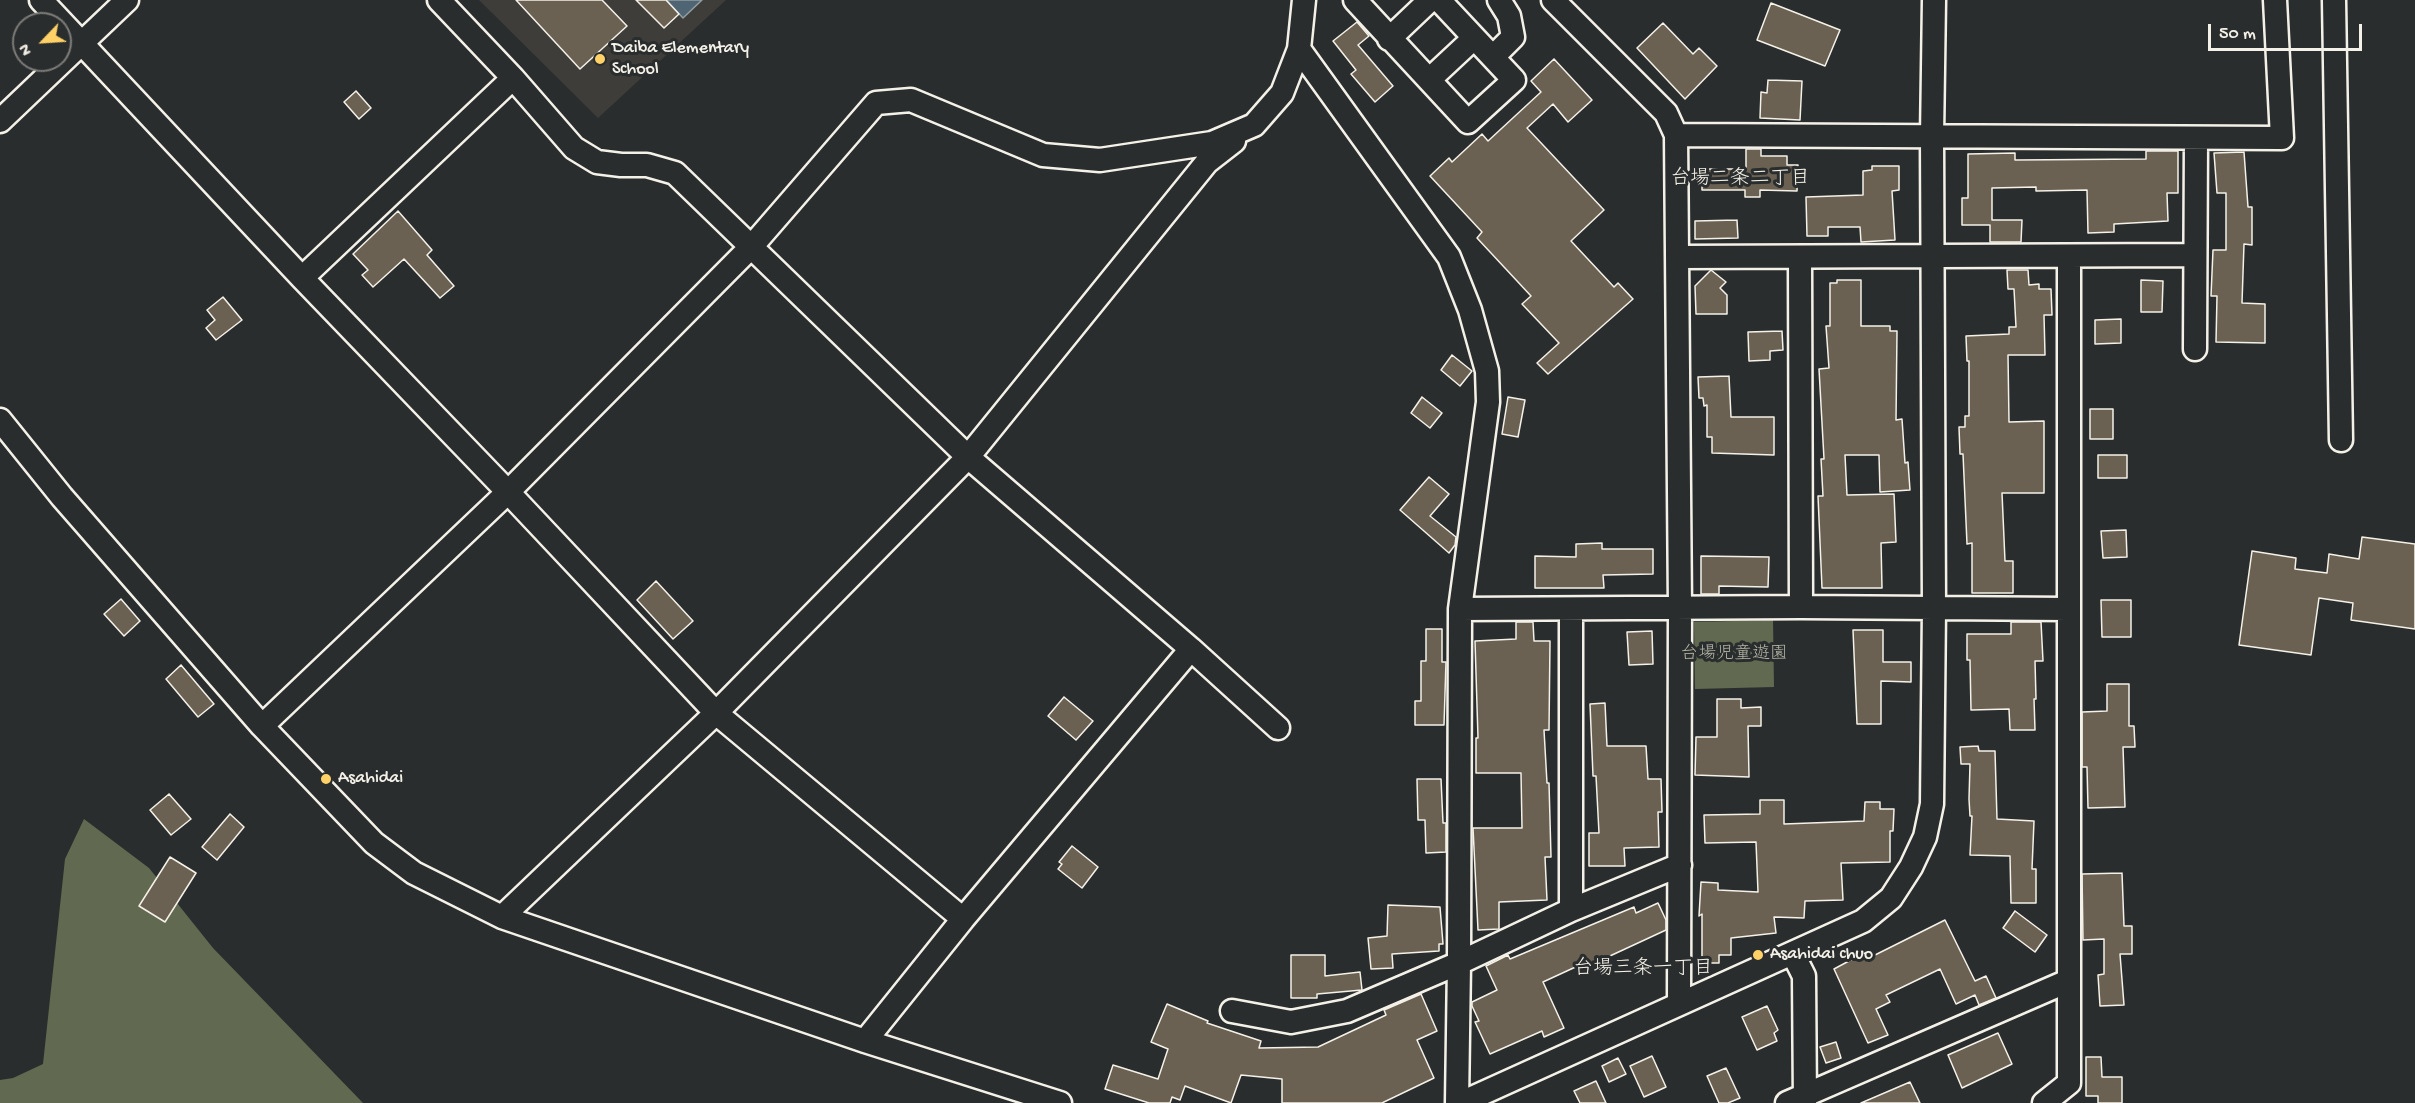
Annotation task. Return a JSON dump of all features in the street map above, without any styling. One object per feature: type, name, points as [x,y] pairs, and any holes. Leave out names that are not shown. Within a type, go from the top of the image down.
[{"type":"street","points":[[41,0],[716,713],[963,919]]},
{"type":"street","points":[[0,121],[127,0]]},
{"type":"street","points":[[439,0],[513,78],[574,148],[597,162],[647,165],[675,173],[968,457],[1278,728]]},
{"type":"street","points":[[502,917],[716,713],[968,457],[1207,162],[1254,125],[1282,93],[1299,49],[1304,0]]},
{"type":"street","points":[[1354,0],[1468,122],[1514,80],[1439,0]]},
{"type":"street","points":[[1389,39],[1430,0]]},
{"type":"street","points":[[1493,57],[1513,37],[1509,16],[1499,0]]},
{"type":"street","points":[[1553,0],[1666,113],[1676,135],[1680,609],[1679,1004]]},
{"type":"street","points":[[1299,49],[1449,257],[1470,310],[1487,371],[1488,402],[1460,609],[1459,1103],[1863,921],[1891,898],[1911,867],[1925,837],[1932,804],[1935,608],[1932,137],[1934,0]]},
{"type":"street","points":[[1676,135],[2282,138],[2275,0]]},
{"type":"street","points":[[2334,0],[2341,440]]},
{"type":"street","points":[[1429,80],[1474,38]]},
{"type":"street","points":[[302,278],[513,78]]},
{"type":"street","points":[[262,726],[508,492],[752,246],[876,103],[911,100],[1043,155],[1100,160],[1212,143],[1254,125]]},
{"type":"street","points":[[2195,349],[2196,139]]},
{"type":"street","points":[[1678,257],[2195,255]]},
{"type":"street","points":[[2044,1103],[2069,1083],[2069,256]]},
{"type":"street","points":[[1800,257],[1801,607]]},
{"type":"street","points":[[0,420],[62,497],[262,726],[374,843],[414,873],[502,917],[1022,1097],[1060,1103]]},
{"type":"street","points":[[1460,609],[1801,607],[2068,609]]},
{"type":"street","points":[[1571,609],[1571,910]]},
{"type":"street","points":[[865,1041],[963,919],[1191,650]]},
{"type":"street","points":[[1232,1011],[1291,1023],[1347,1011],[1459,963],[1571,910],[1680,865]]},
{"type":"street","points":[[1793,954],[1804,976],[1799,1100],[2068,981]]},
{"type":"shaded area","name":"Daiba Elementary School","points":[[479,0],[726,0],[598,118]]},
{"type":"green space","name":"台場児童遊園","points":[[1773,620],[1774,687],[1695,689],[1694,622]]},
{"type":"green space","points":[[84,819],[149,868],[213,948],[363,1103],[0,1103],[0,1080],[13,1078],[43,1064],[65,859]]},
{"type":"water","points":[[666,0],[702,0],[683,18]]},
{"type":"building","points":[[516,0],[602,0],[627,26],[580,69]]},
{"type":"building","points":[[636,0],[666,0],[679,14],[664,28]]},
{"type":"building","points":[[1771,3],[1840,30],[1825,66],[1757,40]]},
{"type":"building","points":[[1357,22],[1369,36],[1358,45],[1393,86],[1375,102],[1351,74],[1356,70],[1333,41]]},
{"type":"building","points":[[1663,23],[1693,54],[1699,48],[1717,66],[1685,99],[1637,48]]},
{"type":"building","points":[[1554,59],[1592,100],[1568,122],[1553,104],[1527,128],[1604,210],[1571,241],[1614,287],[1618,283],[1633,299],[1548,374],[1537,363],[1559,343],[1522,304],[1531,296],[1477,238],[1482,232],[1430,176],[1449,158],[1452,162],[1482,134],[1488,141],[1541,92],[1531,81]]},
{"type":"building","points":[[1768,80],[1802,81],[1800,120],[1760,118],[1761,92],[1767,93]]},
{"type":"building","points":[[356,91],[371,108],[359,119],[344,102]]},
{"type":"building","points":[[1746,149],[1761,149],[1761,156],[1787,156],[1787,165],[1798,165],[1797,191],[1760,190],[1760,197],[1745,197],[1745,190],[1702,190],[1702,169],[1746,169]]},
{"type":"building","points":[[2146,151],[2178,151],[2178,193],[2167,193],[2168,221],[2114,224],[2114,232],[2088,233],[2087,190],[2036,191],[2036,187],[1992,188],[1992,220],[2022,220],[2021,242],[1990,242],[1990,225],[1962,225],[1962,198],[1968,198],[1968,154],[2015,153],[2015,160],[2146,159]]},
{"type":"building","points":[[2244,152],[2248,207],[2252,207],[2252,245],[2244,244],[2242,303],[2265,304],[2265,343],[2216,342],[2217,296],[2211,296],[2213,250],[2226,250],[2226,193],[2217,193],[2214,153]]},
{"type":"building","points":[[1872,166],[1899,166],[1899,190],[1892,191],[1895,240],[1861,242],[1860,227],[1828,227],[1828,236],[1807,236],[1806,197],[1863,195],[1863,171],[1872,170]]},
{"type":"building","points":[[398,211],[432,250],[427,255],[454,286],[440,298],[404,259],[373,287],[362,275],[368,270],[353,254]]},
{"type":"building","points":[[1737,220],[1738,238],[1695,239],[1695,221]]},
{"type":"building","points":[[1711,270],[1726,282],[1720,288],[1727,295],[1727,314],[1696,314],[1695,286]]},
{"type":"building","points":[[2007,270],[2028,270],[2029,285],[2039,284],[2039,289],[2051,289],[2052,315],[2044,315],[2045,355],[2008,355],[2009,422],[2044,421],[2044,493],[2002,493],[2005,561],[2013,561],[2013,593],[1972,593],[1972,543],[1967,544],[1963,454],[1960,454],[1959,427],[1965,427],[1965,416],[1969,416],[1969,361],[1967,361],[1966,336],[2009,334],[2009,327],[2016,327],[2014,289],[2008,289]]},
{"type":"building","points":[[1837,280],[1861,280],[1861,326],[1890,326],[1890,331],[1897,331],[1896,420],[1902,419],[1905,463],[1908,462],[1910,490],[1880,492],[1879,455],[1845,455],[1847,495],[1894,494],[1896,542],[1881,543],[1882,588],[1822,588],[1818,496],[1823,496],[1821,459],[1824,459],[1819,369],[1829,368],[1826,326],[1830,326],[1830,283],[1837,283]]},
{"type":"building","points":[[2141,280],[2163,281],[2162,312],[2141,312]]},
{"type":"building","points":[[223,297],[242,320],[216,340],[206,328],[215,320],[207,310]]},
{"type":"building","points":[[2121,319],[2121,343],[2095,344],[2095,320]]},
{"type":"building","points":[[1782,331],[1783,350],[1770,351],[1770,360],[1749,361],[1748,332]]},
{"type":"building","points":[[1452,355],[1472,371],[1460,386],[1441,370]]},
{"type":"building","points":[[1729,376],[1731,417],[1774,417],[1774,455],[1712,453],[1712,437],[1707,437],[1707,405],[1704,406],[1703,398],[1699,398],[1698,377]]},
{"type":"building","points":[[1422,397],[1442,413],[1430,428],[1411,413]]},
{"type":"building","points":[[1508,397],[1525,400],[1518,437],[1502,434]]},
{"type":"building","points":[[2090,409],[2113,409],[2113,439],[2090,439]]},
{"type":"building","points":[[2098,455],[2127,455],[2127,478],[2098,478]]},
{"type":"building","points":[[1429,477],[1449,494],[1430,516],[1456,537],[1455,545],[1449,553],[1400,510]]},
{"type":"building","points":[[2126,530],[2127,557],[2103,558],[2101,531]]},
{"type":"building","points":[[2362,537],[2415,544],[2415,629],[2351,620],[2353,603],[2319,598],[2311,655],[2239,645],[2252,551],[2296,558],[2295,569],[2327,573],[2329,554],[2359,559]]},
{"type":"building","points":[[1602,543],[1602,549],[1653,549],[1653,574],[1603,575],[1604,588],[1535,588],[1535,556],[1576,557],[1576,544]]},
{"type":"building","points":[[1701,556],[1769,557],[1768,587],[1719,586],[1719,594],[1701,594]]},
{"type":"building","points":[[656,581],[693,621],[673,639],[637,600]]},
{"type":"building","points":[[121,599],[140,621],[124,636],[104,614]]},
{"type":"building","points":[[2101,600],[2131,600],[2131,637],[2102,637]]},
{"type":"building","points":[[1516,622],[1533,622],[1534,641],[1550,641],[1549,730],[1544,730],[1547,783],[1549,783],[1551,857],[1545,857],[1547,900],[1499,902],[1499,929],[1478,930],[1473,828],[1522,828],[1521,773],[1476,773],[1476,738],[1478,738],[1475,641],[1516,639]]},
{"type":"building","points":[[2011,622],[2041,622],[2043,661],[2035,661],[2035,730],[2010,730],[2009,709],[1971,710],[1967,634],[2011,634]]},
{"type":"building","points":[[1426,629],[1442,629],[1442,662],[1446,662],[1444,725],[1415,725],[1415,701],[1421,701],[1421,661],[1426,661]]},
{"type":"building","points":[[1853,630],[1883,630],[1883,662],[1911,662],[1911,682],[1881,681],[1881,724],[1857,724]]},
{"type":"building","points":[[1652,631],[1653,664],[1629,665],[1627,632]]},
{"type":"building","points":[[181,665],[214,704],[198,717],[166,679]]},
{"type":"building","points":[[2107,684],[2129,684],[2129,726],[2134,726],[2135,747],[2123,747],[2125,807],[2088,808],[2087,767],[2082,767],[2082,712],[2107,711]]},
{"type":"building","points":[[1064,697],[1093,721],[1076,740],[1048,716]]},
{"type":"building","points":[[1717,699],[1741,699],[1741,708],[1761,707],[1761,726],[1748,726],[1749,777],[1695,775],[1696,737],[1717,737]]},
{"type":"building","points":[[1605,703],[1607,746],[1646,746],[1648,779],[1661,779],[1662,812],[1658,812],[1659,847],[1624,848],[1625,866],[1589,866],[1589,833],[1599,833],[1596,776],[1593,776],[1590,704]]},
{"type":"building","points":[[1978,746],[1979,751],[1995,751],[1997,819],[2034,821],[2032,869],[2036,869],[2036,903],[2011,903],[2010,856],[1970,855],[1972,816],[1970,816],[1969,799],[1970,764],[1961,764],[1960,747]]},
{"type":"building","points":[[1417,779],[1441,779],[1443,823],[1446,823],[1446,852],[1426,853],[1425,820],[1418,820]]},
{"type":"building","points":[[169,794],[191,819],[171,835],[150,810]]},
{"type":"building","points":[[1760,800],[1784,800],[1784,824],[1864,821],[1865,802],[1880,802],[1880,809],[1894,809],[1893,831],[1890,831],[1890,862],[1841,863],[1843,900],[1805,901],[1804,918],[1774,917],[1776,933],[1731,938],[1731,955],[1719,955],[1719,963],[1702,963],[1702,914],[1699,916],[1701,882],[1718,883],[1718,890],[1758,892],[1756,842],[1705,843],[1704,815],[1760,814]]},
{"type":"building","points":[[230,814],[244,827],[217,860],[202,847]]},
{"type":"building","points":[[1072,846],[1098,867],[1082,888],[1058,869],[1062,864],[1059,862]]},
{"type":"building","points":[[170,857],[196,873],[165,922],[139,906]]},
{"type":"building","points":[[2122,873],[2124,926],[2132,926],[2132,954],[2120,954],[2124,1005],[2100,1006],[2098,975],[2104,974],[2104,939],[2083,940],[2082,874]]},
{"type":"building","points":[[1658,903],[1666,920],[1666,930],[1584,968],[1582,964],[1543,982],[1564,1028],[1544,1037],[1542,1031],[1490,1054],[1475,1022],[1479,1021],[1472,1006],[1472,1002],[1497,990],[1486,966],[1508,955],[1510,959],[1634,907],[1636,913]]},
{"type":"building","points":[[1388,905],[1440,907],[1443,944],[1439,944],[1439,951],[1392,954],[1393,968],[1371,969],[1368,938],[1387,936]]},
{"type":"building","points":[[2015,911],[2047,935],[2035,952],[2003,928]]},
{"type":"building","points":[[1945,920],[1975,981],[1986,976],[1996,998],[1979,1005],[1975,995],[1956,1004],[1940,969],[1886,995],[1890,1002],[1876,1009],[1888,1035],[1868,1043],[1834,969],[1862,954],[1865,960]]},
{"type":"building","points":[[1291,955],[1325,955],[1325,976],[1360,972],[1362,990],[1317,994],[1317,998],[1291,998]]},
{"type":"building","points":[[1421,994],[1437,1031],[1417,1040],[1434,1078],[1382,1103],[1282,1103],[1282,1079],[1241,1075],[1231,1103],[1185,1086],[1180,1100],[1172,1097],[1170,1103],[1149,1103],[1105,1089],[1113,1065],[1158,1079],[1168,1049],[1151,1042],[1167,1004],[1208,1021],[1207,1023],[1261,1041],[1259,1048],[1318,1047],[1386,1015],[1384,1010]]},
{"type":"building","points":[[1767,1006],[1778,1030],[1774,1033],[1777,1041],[1757,1050],[1742,1017]]},
{"type":"building","points":[[1998,1033],[2012,1064],[1962,1088],[1948,1055]]},
{"type":"building","points":[[1836,1042],[1841,1058],[1826,1063],[1820,1047]]},
{"type":"building","points":[[1652,1056],[1666,1087],[1644,1097],[1630,1066]]},
{"type":"building","points":[[2086,1057],[2101,1057],[2102,1077],[2122,1077],[2122,1103],[2098,1103],[2098,1096],[2086,1096]]},
{"type":"building","points":[[1618,1058],[1626,1074],[1609,1082],[1602,1066]]},
{"type":"building","points":[[1726,1068],[1740,1098],[1728,1103],[1719,1103],[1707,1076]]},
{"type":"building","points":[[1596,1081],[1606,1103],[1580,1103],[1574,1091]]},
{"type":"building","points":[[1910,1082],[1920,1103],[1861,1103]]},
{"type":"place","name":"Daiba Elementary School","points":[[600,59]]},
{"type":"place","name":"Asahidai","points":[[326,779]]},
{"type":"place","name":"Asahidai chuo","points":[[1758,955]]},
{"type":"district","name":"台場二条二丁目","points":[[1740,180]]},
{"type":"district","name":"台場三条一丁目","points":[[1643,970]]}]
